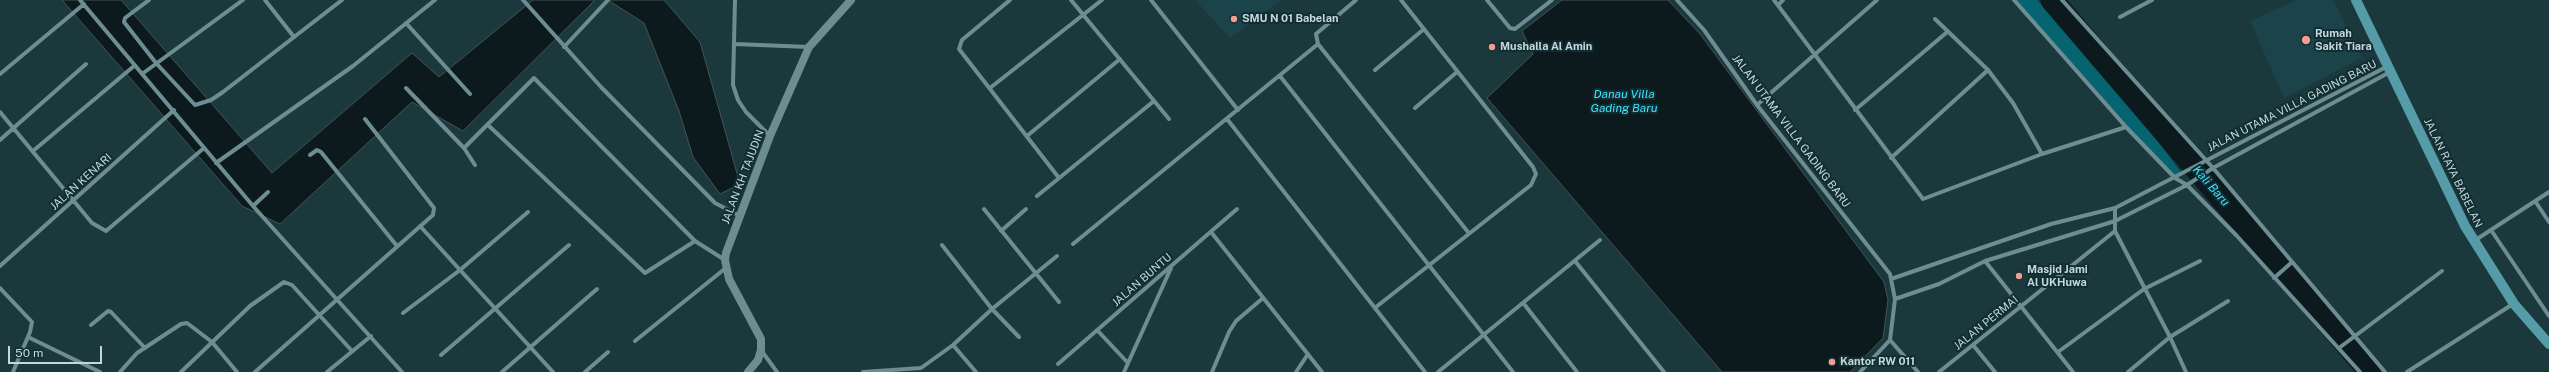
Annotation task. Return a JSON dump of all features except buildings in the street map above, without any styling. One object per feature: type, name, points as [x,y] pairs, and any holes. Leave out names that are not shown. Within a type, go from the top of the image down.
[{"type":"main road","name":"JALAN RAYA BABELAN","points":[[2356,0],[2474,241],[2514,304],[2549,344]]},
{"type":"street","points":[[80,0],[134,66],[142,73],[174,110],[216,163],[253,206],[338,298],[402,372]]},
{"type":"street","points":[[149,0],[124,20],[155,64],[195,105],[202,104],[223,92],[342,0]]},
{"type":"street","points":[[142,73],[243,0]]},
{"type":"street","points":[[265,0],[294,37]]},
{"type":"street","points":[[216,163],[352,66],[435,0]]},
{"type":"street","points":[[523,0],[601,87],[715,203],[740,216]]},
{"type":"street","points":[[564,47],[608,0]]},
{"type":"street","points":[[735,0],[733,85],[738,100],[770,136]]},
{"type":"street","name":"JALAN KH TAJUDIN","points":[[761,350],[760,339],[729,279],[726,264],[727,247],[770,136],[809,47],[851,0]]},
{"type":"street","points":[[1010,0],[959,44],[959,49],[1028,136],[1059,178]]},
{"type":"street","points":[[1071,0],[1169,120]]},
{"type":"street","points":[[990,88],[1102,0]]},
{"type":"street","points":[[1151,0],[1238,110]]},
{"type":"street","points":[[1356,0],[1316,34],[1318,44],[1468,232]]},
{"type":"street","points":[[1376,307],[1426,265],[1531,185],[1536,174],[1533,168],[1401,0]]},
{"type":"street","points":[[1487,0],[1510,28],[1515,28],[1552,0]]},
{"type":"street","name":"JALAN UTAMA VILLA GADING BARU","points":[[1676,0],[1704,30],[1757,105],[1890,274],[1891,279]]},
{"type":"street","points":[[1774,0],[1816,55],[1855,110],[1925,200],[2042,154],[2126,127]]},
{"type":"street","points":[[1778,5],[1783,0]]},
{"type":"street","points":[[1757,105],[1816,55],[1877,0]]},
{"type":"street","points":[[2014,0],[2126,127],[2175,178],[2187,185],[2275,277],[2340,347],[2360,372]]},
{"type":"street","points":[[2062,0],[2213,168],[2289,264],[2385,372]]},
{"type":"street","points":[[2120,17],[2152,0]]},
{"type":"street","points":[[0,74],[84,4]]},
{"type":"street","points":[[1935,19],[1946,32],[1988,70],[2013,103],[2042,154]]},
{"type":"street","points":[[406,23],[470,94]]},
{"type":"street","points":[[1375,70],[1424,30]]},
{"type":"street","points":[[1855,110],[1946,32]]},
{"type":"street","points":[[735,44],[809,47]]},
{"type":"street","points":[[1073,244],[1318,44]]},
{"type":"street","points":[[1028,136],[1120,59]]},
{"type":"street","points":[[0,140],[86,64]]},
{"type":"street","points":[[33,151],[134,66]]},
{"type":"street","name":"JALAN UTAMA VILLA GADING BARU","points":[[2175,178],[2390,69]]},
{"type":"street","name":"JALAN UTAMA VILLA GADING BARU","points":[[2115,221],[2131,211],[2187,185],[2207,171],[2390,69]]},
{"type":"street","points":[[1892,158],[1988,70]]},
{"type":"street","points":[[1415,108],[1457,72]]},
{"type":"street","points":[[1280,76],[1426,265],[1513,372]]},
{"type":"street","points":[[464,148],[534,78],[695,241],[726,264],[635,341]]},
{"type":"street","points":[[406,88],[464,148],[475,165]]},
{"type":"street","points":[[1037,196],[1154,101]]},
{"type":"street","name":"JALAN KENARI","points":[[0,266],[174,110]]},
{"type":"street","points":[[0,112],[92,223],[106,231],[204,148]]},
{"type":"street","points":[[255,372],[433,215],[434,208],[365,119]]},
{"type":"street","points":[[1227,119],[1376,307],[1424,372]]},
{"type":"street","points":[[488,125],[645,273],[695,241]]},
{"type":"street","points":[[310,155],[317,150],[325,156],[397,246]]},
{"type":"street","points":[[1860,372],[1890,340],[1895,299],[1891,279],[2051,224],[2115,208],[2175,178]]},
{"type":"street","points":[[253,206],[268,192]]},
{"type":"street","points":[[2474,241],[2549,192]]},
{"type":"street","points":[[2535,201],[2549,222]]},
{"type":"street","points":[[2115,208],[2115,231],[2170,337],[2186,372]]},
{"type":"street","points":[[984,209],[1058,302]]},
{"type":"street","name":"JALAN BUNTU","points":[[1058,364],[1237,209]]},
{"type":"street","points":[[1001,231],[1026,210]]},
{"type":"street","points":[[403,313],[460,270],[528,212]]},
{"type":"street","points":[[1895,299],[1939,284],[1985,261],[2115,221]]},
{"type":"street","points":[[420,226],[553,372]]},
{"type":"street","points":[[2492,230],[2549,316]]},
{"type":"street","name":"JALAN PERMAI","points":[[1939,372],[2115,231]]},
{"type":"street","points":[[1211,232],[1322,372]]},
{"type":"street","points":[[1438,372],[1524,304],[1600,240]]},
{"type":"street","points":[[942,244],[992,309],[1019,336]]},
{"type":"street","points":[[441,355],[568,245]]},
{"type":"street","points":[[863,372],[921,368],[953,345],[992,309],[1057,256]]},
{"type":"street","points":[[1574,261],[1664,372]]},
{"type":"street","points":[[1985,261],[2073,372]]},
{"type":"street","points":[[2058,352],[2144,289],[2200,261]]},
{"type":"street","points":[[2275,277],[2289,264]]},
{"type":"street","points":[[1124,372],[1171,267]]},
{"type":"street","points":[[2340,347],[2442,271]]},
{"type":"street","points":[[181,372],[250,306],[284,282],[292,285],[352,351]]},
{"type":"street","points":[[0,288],[32,322],[28,337],[13,372]]},
{"type":"street","points":[[502,372],[597,289]]},
{"type":"street","points":[[1212,372],[1229,332],[1236,321],[1263,298]]},
{"type":"street","points":[[2128,372],[2170,337],[2228,301]]},
{"type":"street","points":[[1524,304],[1577,372]]},
{"type":"street","points":[[2407,372],[2514,304]]},
{"type":"street","points":[[91,325],[108,311],[111,312],[144,348]]},
{"type":"street","points":[[120,372],[144,348],[181,324],[187,323],[212,342],[237,372]]},
{"type":"street","points":[[1098,330],[1128,363]]},
{"type":"street","points":[[327,372],[371,336]]},
{"type":"street","points":[[28,337],[100,372]]},
{"type":"street","points":[[1890,340],[1918,372]]},
{"type":"street","points":[[953,345],[976,372]]},
{"type":"street","points":[[1973,345],[1995,372]]},
{"type":"street","points":[[748,372],[758,360],[761,350]]},
{"type":"street","points":[[761,350],[777,372]]},
{"type":"street","points":[[585,372],[608,352]]},
{"type":"street","points":[[1296,372],[1308,354]]},
{"type":"shaded area","name":"SMU N 01 Babelan","points":[[1195,0],[1282,0],[1230,38]]},
{"type":"shaded area","points":[[2012,0],[2037,0],[2140,118],[2183,175],[2175,178]]},
{"type":"shaded area","name":"Rumah Sakit Tiara","points":[[2296,0],[2333,0],[2362,58],[2284,98],[2250,21]]},
{"type":"water","points":[[62,0],[121,0],[272,173],[412,53],[439,77],[533,0],[595,0],[463,131],[412,102],[280,224],[242,206]]},
{"type":"water","points":[[608,0],[664,0],[700,42],[740,184],[720,194],[693,157],[679,111],[644,23]]},
{"type":"water","name":"Danau Villa Gading Baru","points":[[1562,0],[1668,0],[1700,34],[1884,282],[1888,300],[1883,338],[1850,372],[1722,372],[1487,98],[1533,54],[1522,31]]},
{"type":"waterway","name":"Kali Baru","points":[[2052,0],[2370,372]]},
{"type":"place","name":"SMU N 01 Babelan","points":[[1234,19]]},
{"type":"place","name":"Rumah Sakit Tiara","points":[[2306,40]]},
{"type":"place","name":"Mushalla Al Amin","points":[[1492,47]]},
{"type":"place","name":"Masjid Jami Al UKHuwa","points":[[2019,276]]},
{"type":"place","name":"Kantor RW 011","points":[[1832,362]]}]
